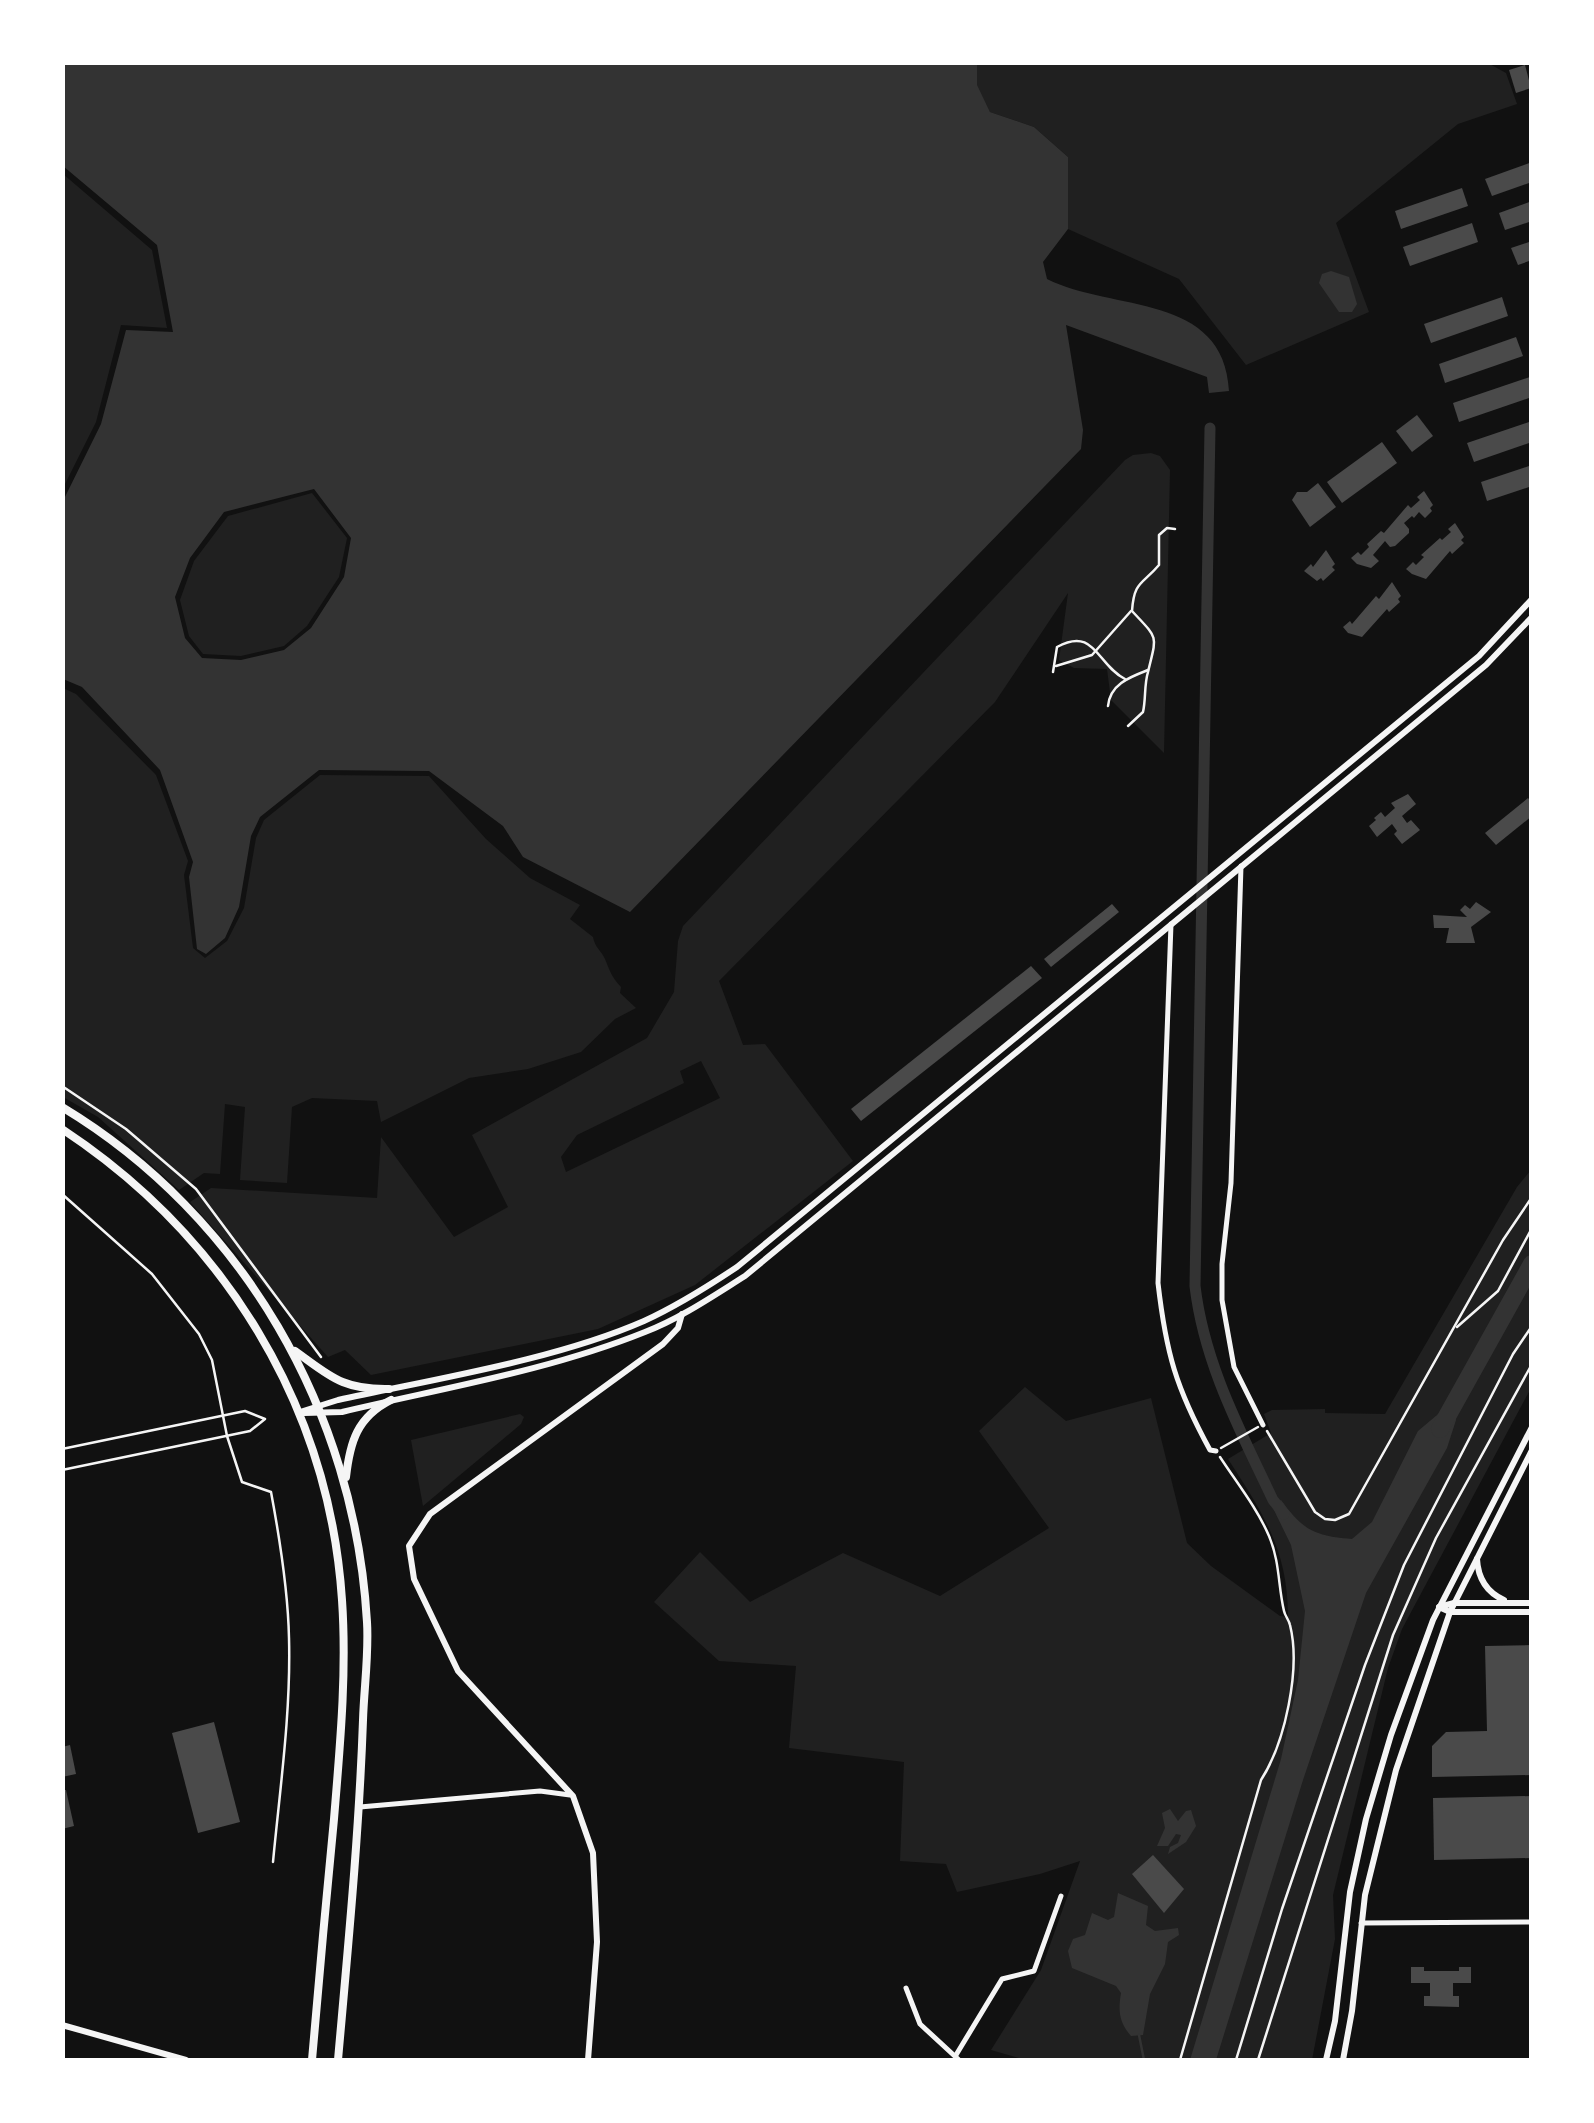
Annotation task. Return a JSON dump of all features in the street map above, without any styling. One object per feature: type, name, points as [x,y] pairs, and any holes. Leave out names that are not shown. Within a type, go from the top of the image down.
[{"type":"main road","points":[[320,1410],[389,1389],[585,1342],[642,1322],[691,1297],[738,1266],[1479,656],[1532,599]]},
{"type":"main road","points":[[300,1412],[391,1400],[589,1352],[648,1331],[745,1276],[1486,665],[1532,617]]},
{"type":"main road","points":[[62,1107],[119,1146],[184,1204],[241,1269],[290,1348],[320,1410],[345,1482],[358,1539],[368,1624],[360,1807],[338,2060]]},
{"type":"main road","points":[[62,1129],[142,1189],[208,1258],[263,1336],[300,1412],[331,1515],[344,1627],[340,1744],[312,2060]]},
{"type":"main road","points":[[588,2060],[597,1942],[592,1853],[573,1796],[458,1671],[414,1578],[408,1546],[430,1514],[663,1344],[678,1328],[682,1314]]},
{"type":"main road","points":[[290,1348],[339,1383],[369,1390],[389,1389]]},
{"type":"main road","points":[[345,1482],[356,1430],[364,1417],[391,1400]]},
{"type":"main road","points":[[1326,2060],[1335,2021],[1346,1913],[1366,1819],[1392,1735],[1439,1607],[1532,1427]]},
{"type":"main road","points":[[1343,2060],[1361,1924],[1384,1812],[1450,1612],[1532,1450]]},
{"type":"main road","points":[[1477,1556],[1478,1572],[1485,1586],[1498,1598],[1515,1603]]},
{"type":"main road","points":[[1439,1607],[1454,1603],[1532,1603]]},
{"type":"main road","points":[[1439,1607],[1450,1612],[1532,1612]]},
{"type":"main road","points":[[62,2025],[186,2060]]},
{"type":"street","points":[[1242,866],[1231,1183],[1222,1300],[1234,1367],[1261,1426]]},
{"type":"street","points":[[1172,924],[1158,1283],[1165,1342],[1183,1402],[1210,1450],[1216,1451]]},
{"type":"street","points":[[360,1807],[540,1791],[573,1796]]},
{"type":"street","points":[[906,1988],[920,2024],[957,2058],[1002,1979],[1034,1971],[1061,1896]]},
{"type":"street","points":[[1361,1924],[1532,1922]]},
{"type":"lane","points":[[62,1194],[152,1274],[199,1334],[212,1360],[222,1416],[242,1482],[271,1492],[285,1576],[289,1690],[273,1862]]},
{"type":"lane","points":[[62,1449],[245,1411],[265,1419],[250,1431],[62,1470]]},
{"type":"path","points":[[1125,679],[1112,671],[1096,650],[1086,641],[1064,644],[1054,652],[1053,670],[1096,650],[1132,611],[1137,583],[1159,565],[1159,535],[1167,528],[1175,529]]},
{"type":"path","points":[[1128,726],[1143,712],[1148,670],[1154,656],[1149,625],[1132,611]]},
{"type":"path","points":[[1108,706],[1112,692],[1125,679],[1148,670]]},
{"type":"path","points":[[1180,2060],[1260,1780],[1275,1758],[1291,1675],[1290,1622],[1284,1613],[1272,1546],[1259,1517],[1216,1451],[1261,1426],[1315,1512],[1328,1520],[1341,1519],[1353,1510],[1532,1196]]},
{"type":"path","points":[[1452,1332],[1498,1291],[1532,1228]]},
{"type":"path","points":[[1236,2060],[1282,1909],[1364,1665],[1393,1592],[1513,1354],[1532,1326]]},
{"type":"path","points":[[1258,2060],[1392,1634],[1436,1538],[1532,1364]]},
{"type":"shaded area","points":[[63,62],[977,63],[977,85],[990,112],[1034,127],[1068,157],[1068,229],[1043,262],[1047,279],[1160,310],[1186,321],[1208,336],[1222,359],[1229,391],[1209,393],[1207,377],[1066,325],[1083,430],[1081,449],[630,912],[523,857],[503,826],[429,771],[319,770],[260,817],[251,836],[239,907],[225,938],[206,954],[197,949],[189,877],[193,862],[160,770],[82,687],[63,679],[63,501],[101,424],[126,330],[173,332],[157,245],[63,166]],"holes":[[[314,489],[351,538],[344,577],[311,628],[284,650],[241,660],[202,658],[185,638],[175,597],[190,558],[224,512]]]},
{"type":"shaded area","points":[[977,62],[1486,62],[1506,73],[1517,104],[1458,124],[1336,223],[1369,312],[1246,365],[1179,279],[1068,229],[1068,157],[1034,127],[990,112],[976,85]]},
{"type":"shaded area","points":[[63,174],[152,250],[167,328],[121,325],[96,422],[63,488]]},
{"type":"shaded area","points":[[1331,271],[1349,277],[1357,304],[1352,312],[1339,312],[1319,283],[1322,274]]},
{"type":"shaded area","points":[[1133,455],[1160,456],[1170,470],[1164,753],[1111,700],[1107,669],[1074,668],[1059,660],[1068,593],[995,702],[719,981],[743,1045],[765,1044],[853,1161],[695,1285],[598,1329],[371,1375],[345,1350],[328,1357],[190,1202],[211,1188],[377,1198],[381,1137],[454,1237],[508,1207],[472,1135],[647,1038],[674,992],[683,926]],"holes":[[[701,1061],[720,1098],[566,1172],[561,1157],[577,1135],[684,1083],[680,1071]]]},
{"type":"shaded area","points":[[312,493],[347,538],[339,577],[307,626],[284,646],[241,656],[203,654],[189,636],[180,600],[194,561],[228,516]]},
{"type":"shaded area","points":[[63,688],[76,694],[156,775],[188,861],[184,875],[193,948],[205,958],[227,941],[244,908],[256,838],[264,820],[320,775],[429,776],[486,839],[530,878],[580,905],[570,919],[593,937],[621,987],[620,993],[636,1008],[615,1019],[581,1052],[528,1069],[469,1078],[381,1122],[377,1101],[312,1098],[292,1107],[287,1183],[240,1180],[245,1107],[225,1104],[220,1174],[204,1173],[179,1190],[98,1117],[63,1097]]},
{"type":"shaded area","points":[[1531,1170],[1531,1388],[1402,1629],[1388,1668],[1333,1895],[1335,1939],[1312,2060],[1026,2060],[991,2050],[1041,1970],[1080,1861],[957,1892],[946,1864],[900,1861],[904,1762],[789,1748],[796,1666],[719,1661],[654,1602],[700,1552],[750,1602],[843,1553],[940,1596],[1049,1528],[979,1431],[1025,1387],[1066,1421],[1151,1398],[1187,1543],[1211,1566],[1280,1616],[1288,1617],[1284,1572],[1271,1533],[1228,1459],[1271,1433],[1264,1414],[1272,1410],[1385,1414],[1517,1187]]},
{"type":"shaded area","points":[[1443,1410],[1455,1414],[1456,1420],[1447,1448],[1366,1593],[1216,2060],[1190,2060],[1281,1759],[1298,1680],[1305,1611],[1291,1545],[1272,1506],[1281,1500],[1310,1530],[1352,1539],[1372,1522],[1418,1431]]},
{"type":"shaded area","points":[[520,1414],[524,1417],[521,1424],[423,1506],[411,1440]]},
{"type":"shaded area","points":[[1170,1809],[1178,1821],[1191,1810],[1196,1826],[1186,1842],[1168,1854],[1181,1835],[1176,1834],[1168,1846],[1157,1846],[1165,1828],[1162,1813]]},
{"type":"shaded area","points":[[1118,1893],[1148,1906],[1146,1925],[1155,1931],[1178,1928],[1179,1935],[1168,1942],[1165,1964],[1150,1994],[1143,2035],[1131,2036],[1124,2026],[1121,1993],[1116,1986],[1072,1968],[1068,1951],[1073,1939],[1085,1935],[1092,1913],[1108,1920],[1114,1917]]},
{"type":"building","points":[[1525,65],[1531,88],[1516,93],[1509,70]]},
{"type":"building","points":[[1532,162],[1532,182],[1492,196],[1485,179]]},
{"type":"building","points":[[1462,188],[1468,206],[1401,229],[1395,211]]},
{"type":"building","points":[[1532,201],[1532,221],[1505,230],[1499,213]]},
{"type":"building","points":[[1472,223],[1478,242],[1410,266],[1403,247]]},
{"type":"building","points":[[1532,241],[1532,260],[1518,265],[1511,248]]},
{"type":"building","points":[[1502,297],[1508,316],[1431,343],[1424,324]]},
{"type":"building","points":[[1516,337],[1523,356],[1445,383],[1439,364]]},
{"type":"building","points":[[1530,377],[1532,397],[1459,422],[1453,403]]},
{"type":"building","points":[[1417,415],[1433,436],[1412,452],[1396,431]]},
{"type":"building","points":[[1532,421],[1532,442],[1474,462],[1467,443]]},
{"type":"building","points":[[1382,442],[1397,463],[1342,503],[1327,482]]},
{"type":"building","points":[[1532,465],[1532,486],[1487,501],[1481,482]]},
{"type":"building","points":[[1318,483],[1336,507],[1310,527],[1292,500],[1297,492],[1307,492]]},
{"type":"building","points":[[1424,491],[1433,505],[1432,511],[1425,518],[1419,512],[1404,523],[1409,533],[1395,546],[1390,547],[1385,541],[1373,555],[1379,561],[1371,568],[1351,558],[1358,552],[1361,555],[1369,547],[1367,544],[1381,531],[1384,533],[1408,505],[1411,508],[1420,500],[1417,497]]},
{"type":"building","points":[[1455,523],[1464,543],[1452,554],[1450,551],[1426,579],[1406,569],[1413,562],[1416,565],[1424,557],[1421,555],[1451,532],[1448,529]]},
{"type":"building","points":[[1326,550],[1335,570],[1323,581],[1317,581],[1304,571],[1311,564],[1313,567]]},
{"type":"building","points":[[1392,582],[1401,596],[1400,602],[1389,612],[1387,609],[1362,637],[1348,633],[1343,627],[1350,621],[1352,624]]},
{"type":"building","points":[[1408,794],[1416,804],[1402,816],[1420,830],[1402,844],[1392,824],[1377,837],[1369,826],[1374,818],[1381,812],[1385,817],[1395,808],[1391,803]]},
{"type":"building","points":[[1528,798],[1532,816],[1496,845],[1485,833]]},
{"type":"building","points":[[1476,902],[1491,912],[1471,927],[1475,943],[1446,943],[1449,928],[1434,928],[1433,915],[1467,917],[1460,910],[1465,905],[1470,909]]},
{"type":"building","points":[[1112,904],[1119,912],[1051,967],[1044,959]]},
{"type":"building","points":[[1031,966],[1042,978],[861,1121],[851,1109]]},
{"type":"building","points":[[1532,1645],[1532,1775],[1432,1777],[1432,1746],[1446,1732],[1487,1731],[1485,1646]]},
{"type":"building","points":[[214,1722],[240,1822],[198,1833],[172,1733]]},
{"type":"building","points":[[70,1745],[76,1774],[62,1777],[62,1747]]},
{"type":"building","points":[[62,1790],[66,1790],[74,1826],[62,1829]]},
{"type":"building","points":[[1532,1796],[1532,1858],[1434,1860],[1433,1798]]},
{"type":"building","points":[[1153,1855],[1184,1889],[1164,1913],[1132,1874]]},
{"type":"building","points":[[1411,1967],[1459,1971],[1459,1967],[1471,1967],[1471,1983],[1453,1983],[1453,1996],[1459,1996],[1459,2007],[1424,2006],[1424,1996],[1430,1996],[1430,1983],[1411,1983]]},
{"type":"waterway","points":[[1210,428],[1195,1286],[1206,1342],[1225,1396],[1273,1500],[1284,1514]]},
{"type":"waterway","points":[[1440,1429],[1532,1264]]},
{"type":"waterway","points":[[1139,2035],[1144,2060]]}]
